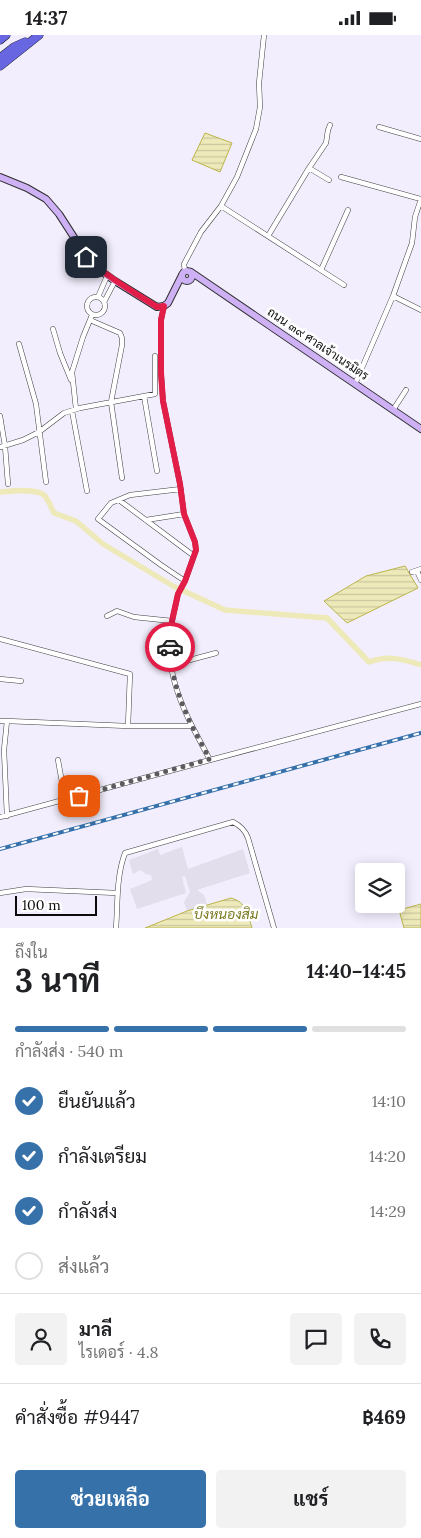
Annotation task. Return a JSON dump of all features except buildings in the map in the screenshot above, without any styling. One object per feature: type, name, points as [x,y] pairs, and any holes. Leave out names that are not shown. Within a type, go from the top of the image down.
[{"type":"highway","points":[[0,40],[6,35]]},
{"type":"highway","points":[[0,57],[14,47],[38,35]]},
{"type":"highway","points":[[0,65],[38,35]]},
{"type":"main road","points":[[0,177],[27,188],[46,199],[59,214],[86,257],[98,269],[157,307],[168,303],[187,275]]},
{"type":"main road","name":"ถนน ๓๙ ศาลเจ้าเนรมิตร","points":[[187,275],[202,279],[421,429]]},
{"type":"street","points":[[187,275],[184,264],[201,232],[221,206],[237,177],[256,129],[260,107],[259,83],[264,35]]},
{"type":"street","points":[[268,236],[326,143],[330,125]]},
{"type":"street","points":[[379,127],[421,139]]},
{"type":"street","points":[[309,168],[330,180]]},
{"type":"street","points":[[341,177],[421,199],[415,217],[412,243],[393,296],[355,384]]},
{"type":"street","points":[[221,206],[344,285]]},
{"type":"street","points":[[321,270],[348,210]]},
{"type":"street","points":[[98,297],[107,276]]},
{"type":"street","points":[[92,315],[103,313],[104,302],[115,281]]},
{"type":"street","points":[[393,296],[421,310]]},
{"type":"street","points":[[98,297],[104,302]]},
{"type":"street","points":[[92,315],[87,308],[87,303],[90,299],[98,297]]},
{"type":"street","points":[[164,306],[161,320],[163,401],[181,489],[184,514],[195,542],[194,556],[179,591],[172,621],[171,665],[178,696],[210,759]]},
{"type":"street","points":[[86,491],[74,410],[72,372],[92,315]]},
{"type":"street","points":[[90,320],[120,333],[122,338],[111,402],[122,479]]},
{"type":"street","points":[[53,329],[73,386]]},
{"type":"street","points":[[19,344],[36,404],[46,482]]},
{"type":"street","points":[[3,446],[23,440],[39,432],[64,413],[155,394],[154,356]]},
{"type":"street","points":[[393,409],[406,390]]},
{"type":"street","points":[[144,396],[157,471]]},
{"type":"street","points":[[0,416],[8,485]]},
{"type":"street","points":[[181,489],[130,495],[111,503],[98,519],[184,582]]},
{"type":"street","points":[[119,500],[194,556]]},
{"type":"street","points":[[146,520],[184,514]]},
{"type":"street","points":[[417,571],[421,580]]},
{"type":"street","points":[[107,616],[117,611],[134,617],[172,621]]},
{"type":"street","points":[[0,639],[130,674],[128,726]]},
{"type":"street","points":[[171,665],[216,653]]},
{"type":"street","points":[[0,679],[21,681]]},
{"type":"street","points":[[0,817],[210,759],[421,705]]},
{"type":"street","points":[[0,721],[128,726],[192,726]]},
{"type":"street","points":[[7,816],[4,750],[8,721]]},
{"type":"street","points":[[58,760],[65,799]]},
{"type":"street","points":[[116,928],[117,893],[121,862],[125,853],[234,822],[245,831],[248,838],[274,928]]},
{"type":"street","points":[[0,893],[26,889],[117,893]]},
{"type":"shaded area","points":[[182,847],[188,869],[243,849],[250,873],[197,890],[204,895],[207,904],[187,911],[184,902],[190,892],[185,876],[182,877],[186,893],[137,909],[130,889],[152,880],[151,875],[145,874],[141,870],[133,874],[129,860],[158,849],[160,855]]},
{"type":"water","points":[[205,133],[232,143],[220,172],[192,160]]},
{"type":"water","points":[[405,566],[418,588],[347,623],[324,601],[366,576]]},
{"type":"water","name":"บึงหนองสิม","points":[[231,898],[240,902],[248,913],[252,928],[145,928],[187,911]]},
{"type":"water","points":[[421,904],[421,928],[404,928],[400,913],[405,913],[405,908]]},
{"type":"waterway","points":[[0,492],[35,491],[44,495],[54,513],[76,521],[103,544],[173,586],[225,610],[327,618],[369,662],[395,659],[421,665]]},
{"type":"railway","points":[[0,849],[421,733]]},
{"type":"way so far","points":[[79,796],[210,759],[180,702],[173,676],[170,647]]},
{"type":"route","points":[[86,257],[98,269],[115,281],[157,307],[164,306],[161,320],[163,401],[180,484],[184,514],[195,542],[196,550],[185,581],[178,594],[172,621],[170,647]]}]
